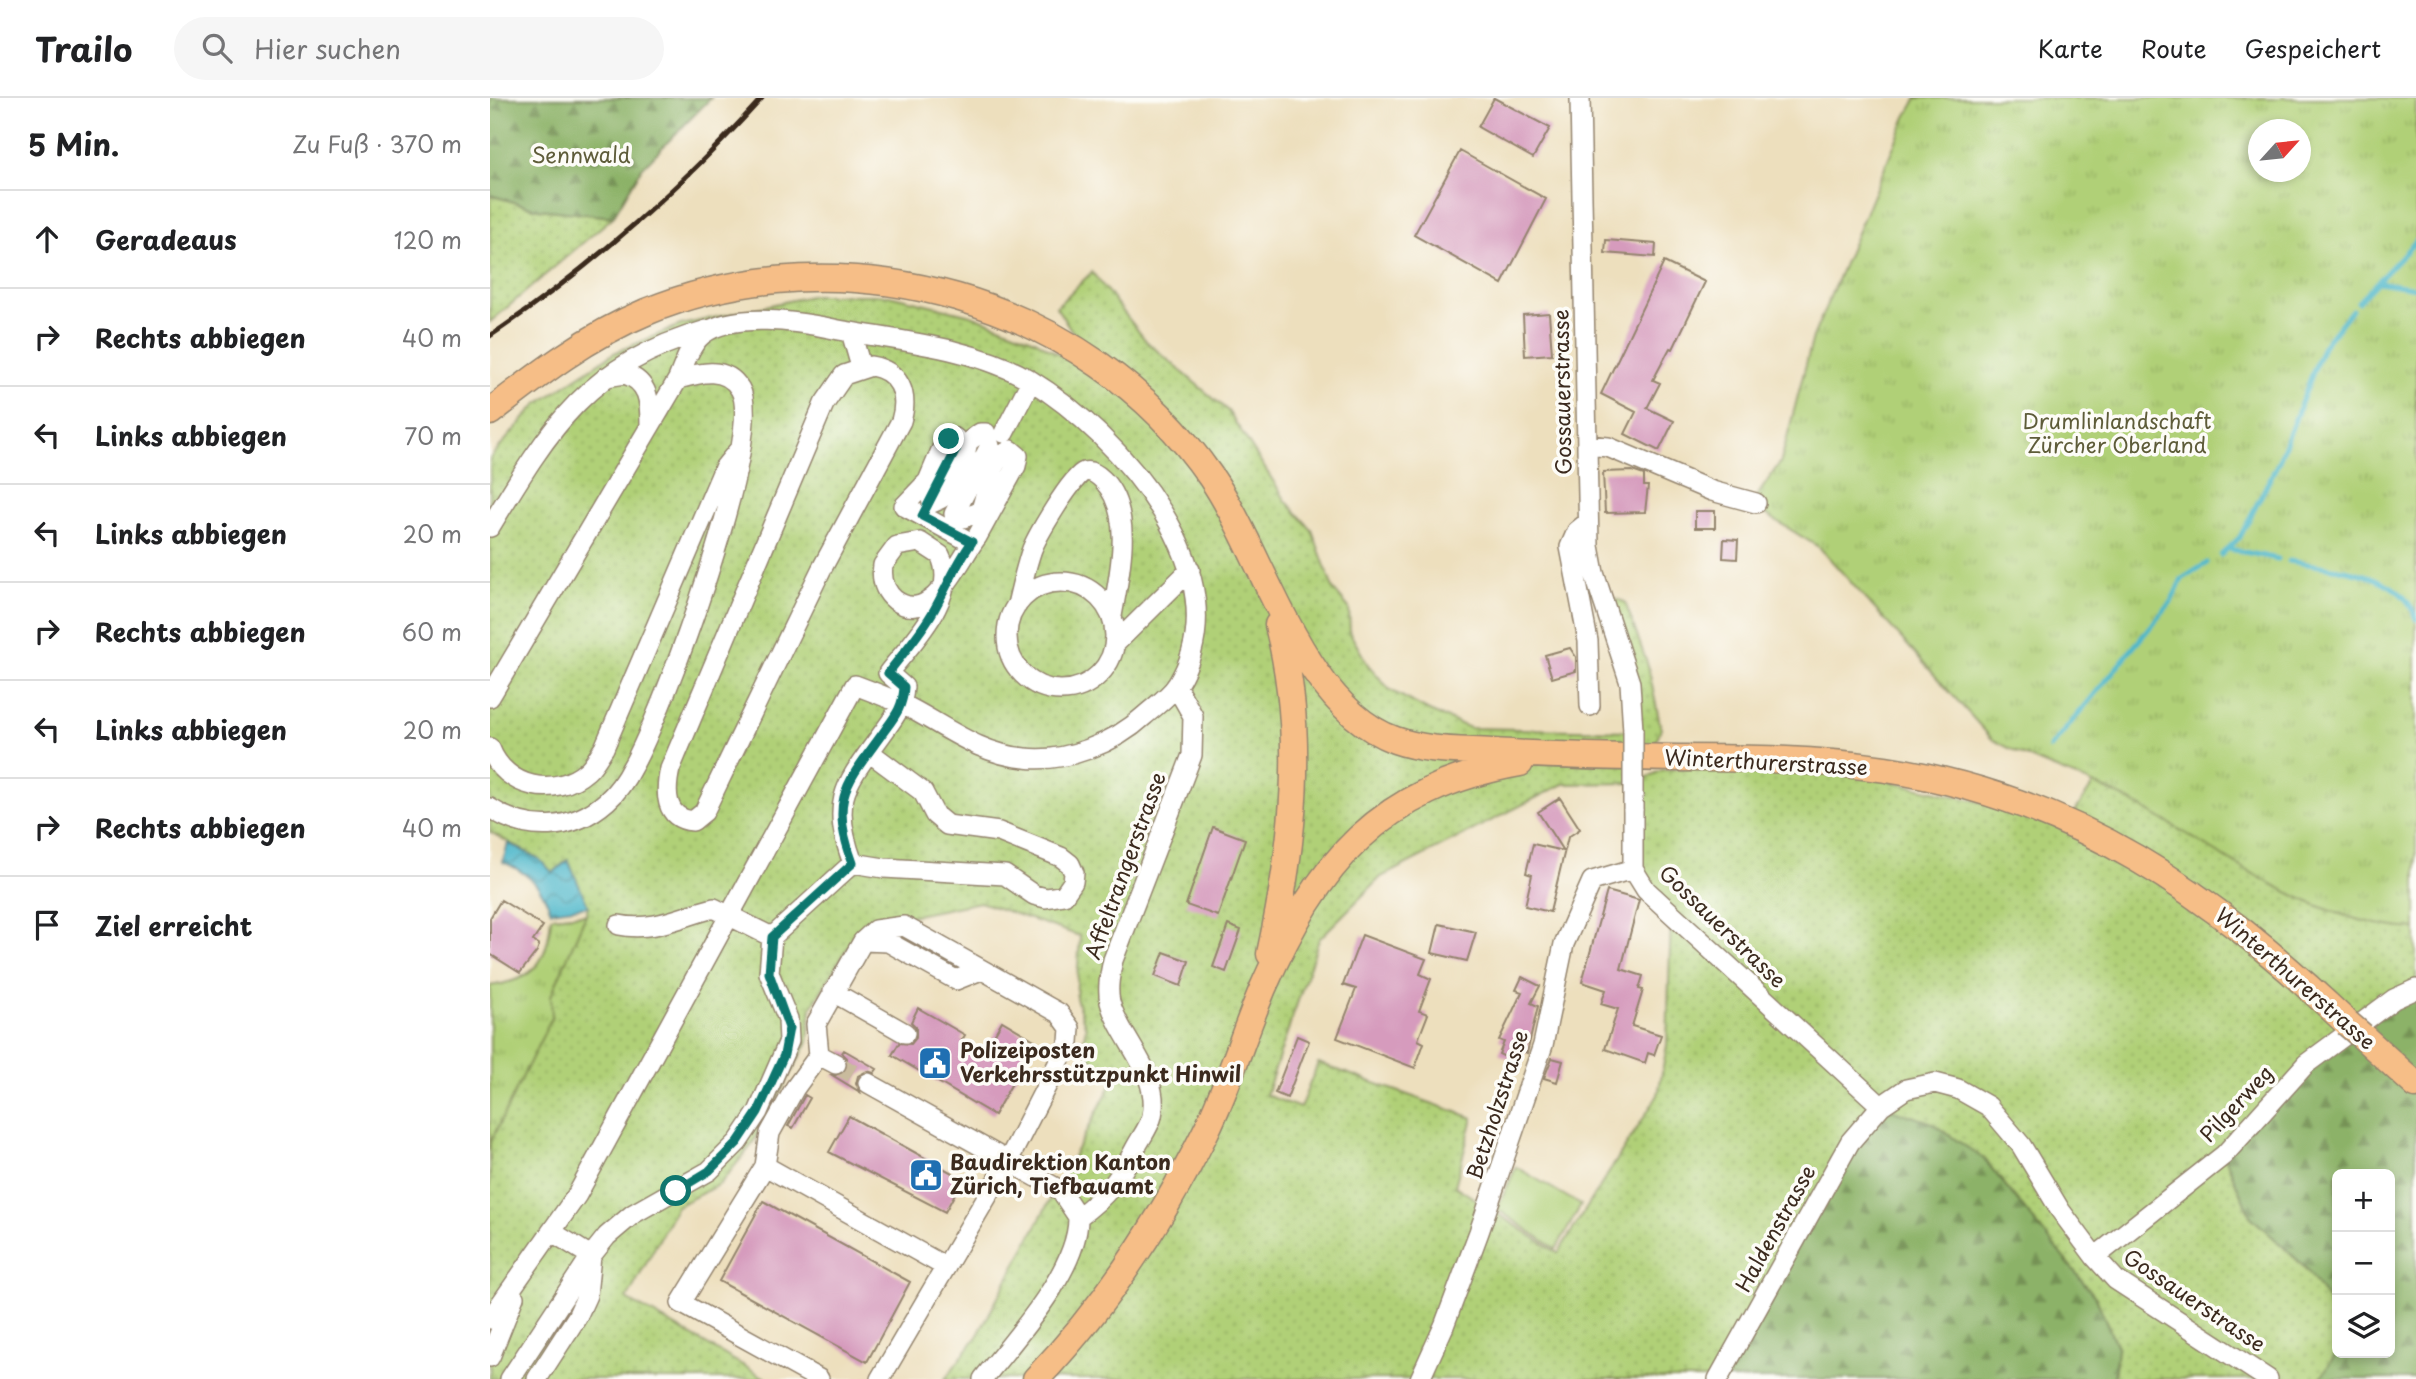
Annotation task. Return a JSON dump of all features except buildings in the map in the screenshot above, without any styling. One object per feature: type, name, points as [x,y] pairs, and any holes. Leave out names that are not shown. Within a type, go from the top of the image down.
[{"type":"highway","points":[[491,412],[578,347],[644,312],[681,299],[730,287],[788,279],[854,279],[906,285],[961,297],[1005,312],[1054,336],[1108,370],[1147,403],[1190,449],[1228,503],[1322,683],[1346,710],[1383,735],[1412,745],[1563,757]]},
{"type":"highway","points":[[1249,543],[1269,592],[1284,648],[1296,747],[1290,849],[1263,990]]},
{"type":"highway","points":[[1045,1372],[1139,1247],[1184,1174],[1224,1092],[1263,990],[1304,908],[1333,864],[1374,824],[1441,785],[1493,768],[1563,757]]},
{"type":"highway","name":"Winterthurerstrasse","points":[[1563,757],[1769,759],[1846,764],[1926,777],[2006,798],[2094,834],[2162,872],[2253,938],[2416,1085]]},
{"type":"street","name":"Gossauerstrasse","points":[[1580,98],[1587,522],[1594,573],[1630,683],[1633,731],[1633,869],[1646,890],[1671,915],[1881,1106],[1906,1089],[1936,1083],[1958,1089],[1988,1106],[2021,1145],[2060,1210],[2116,1280],[2268,1379]]},
{"type":"street","points":[[490,527],[530,460],[566,414],[600,380],[648,351],[713,328],[746,322],[775,321],[852,332],[969,355],[1031,381],[1081,418],[1118,454],[1172,530],[1190,570],[1198,612],[1193,648],[1176,686],[1133,727],[1082,750],[1049,758],[1026,759],[987,750],[903,705],[855,685],[577,1195],[520,1280],[490,1357]]},
{"type":"street","points":[[490,697],[678,379],[697,340],[713,328]]},
{"type":"street","points":[[852,332],[861,367]]},
{"type":"street","points":[[861,367],[884,369],[898,380],[905,398],[901,421],[821,570],[704,812],[693,821],[685,820],[671,811],[666,788],[670,769],[827,396],[844,375],[861,367]]},
{"type":"street","points":[[600,380],[621,373],[638,380],[649,400],[650,425]]},
{"type":"street","points":[[490,808],[521,825],[549,826],[590,813],[622,783],[634,765],[672,677],[734,492],[741,447],[745,405],[734,382],[713,373],[678,379]]},
{"type":"street","points":[[951,522],[987,452],[991,433],[1031,381]]},
{"type":"street","points":[[926,507],[955,489],[964,468],[968,442],[991,433]]},
{"type":"street","points":[[853,863],[842,833],[843,793],[903,705],[904,687],[888,673],[915,640],[935,607],[943,586],[972,542],[1016,466],[1014,443],[991,433],[946,441],[928,481],[904,506],[926,507],[951,522],[972,542]]},
{"type":"street","points":[[926,507],[956,450],[955,438]]},
{"type":"street","points":[[1587,445],[1608,447],[1712,491],[1756,503]]},
{"type":"street","points":[[490,748],[504,771],[531,786],[558,785],[588,770],[604,748],[724,468],[741,447]]},
{"type":"street","points":[[951,522],[980,512],[994,467],[1006,452],[1015,453]]},
{"type":"street","points":[[1104,481],[1118,454]]},
{"type":"street","points":[[1115,644],[1112,616],[1121,561],[1120,522],[1113,494],[1095,473],[1085,472],[1073,481],[1031,549],[1017,605],[1008,627],[1010,652],[1021,673],[1041,687],[1065,690],[1088,683],[1106,667],[1115,644],[1190,570]]},
{"type":"street","points":[[1587,522],[1577,531],[1570,547],[1588,641],[1590,706]]},
{"type":"street","points":[[1017,605],[1040,587],[1067,582],[1094,593],[1112,616]]},
{"type":"street","name":"Affeltrangerstrasse","points":[[1078,1217],[1106,1196],[1121,1175],[1152,1116],[1148,1076],[1116,1016],[1108,981],[1112,960],[1192,755],[1193,716],[1176,686]]},
{"type":"street","points":[[853,863],[884,868],[1005,875],[1034,895],[1046,898],[1064,895],[1073,882],[1070,864],[1061,857],[999,832],[941,821],[923,792],[869,752]]},
{"type":"street","points":[[510,1379],[607,1236],[633,1214],[709,1171],[731,1151],[748,1129],[789,1041],[788,1018],[769,973],[772,937],[853,863]]},
{"type":"street","name":"Betzholzstrasse","points":[[1420,1379],[1444,1326],[1479,1232],[1543,1045],[1568,932],[1592,881],[1633,869]]},
{"type":"street","points":[[619,925],[640,929],[673,922],[714,908],[732,914],[772,937]]},
{"type":"street","points":[[819,1379],[681,1303],[765,1166],[770,1132],[795,1088],[827,1060],[816,1024],[863,941],[876,930],[904,926],[1059,1013],[1070,1027],[1069,1042],[1009,1161],[880,1379]]},
{"type":"street","name":"Pilgerweg","points":[[2095,1257],[2224,1155],[2306,1064],[2394,999],[2416,989]]},
{"type":"street","points":[[833,992],[905,1033]]},
{"type":"street","points":[[868,1083],[1060,1190],[1078,1217],[1078,1234],[1072,1252],[1051,1288],[983,1379]]},
{"type":"street","name":"Haldenstrasse","points":[[1718,1379],[1850,1142],[1881,1106]]},
{"type":"street","points":[[765,1166],[946,1267]]},
{"type":"street","points":[[552,1232],[591,1256]]},
{"type":"street","points":[[537,1379],[577,1317],[587,1295],[591,1256]]},
{"type":"street","points":[[490,1319],[509,1288],[520,1280]]},
{"type":"green space","name":"Sennwald","points":[[490,98],[711,98],[642,168],[613,217],[538,209],[490,195]]},
{"type":"green space","name":"Drumlinlandschaft Zürcher Oberland","points":[[1917,98],[2416,98],[2416,929],[2377,924],[2303,900],[2132,802],[1992,739],[1820,548],[1751,505],[1781,461],[1813,337],[1906,117]]},
{"type":"green space","points":[[490,195],[538,209],[613,217],[490,322]]},
{"type":"green space","points":[[1092,272],[1147,342],[1228,411],[1286,501],[1312,530],[1333,589],[1349,608],[1350,633],[1368,665],[1390,690],[1429,711],[1470,728],[1633,731],[1601,594],[1625,602],[1648,666],[1661,729],[1638,782],[1662,770],[1797,760],[2068,822],[2100,774],[2416,918],[2416,997],[2250,1216],[2312,1276],[2332,1309],[2334,1358],[2320,1379],[2114,1379],[2117,1347],[2096,1298],[1984,1159],[1718,1379],[945,1379],[978,1335],[1115,1078],[1081,1050],[1086,1028],[1076,998],[1080,936],[980,902],[906,917],[880,918],[858,930],[811,1008],[808,1042],[751,1146],[720,1184],[677,1206],[627,1299],[767,1379],[490,1379],[490,986],[519,979],[537,966],[547,946],[551,917],[586,914],[588,906],[567,860],[553,873],[539,859],[490,832],[490,458],[536,405],[614,353],[681,325],[815,295],[889,295],[971,315],[1035,340],[1107,384],[1056,307]],"holes":[[[1637,783],[1633,869],[1671,915],[1667,1045],[1658,1095],[1558,1253],[1455,1186],[1473,1118],[1318,1063],[1300,1108],[1266,1095],[1319,939],[1381,877],[1563,784]]]},
{"type":"green space","points":[[586,914],[551,996],[552,1017],[490,1143],[490,986],[519,979],[537,966],[547,946],[551,917]]},
{"type":"green space","points":[[2416,997],[2416,1379],[2320,1379],[2333,1358],[2395,1358],[2395,1169],[2332,1169],[2332,1308],[2305,1267],[2250,1216],[2224,1155],[2343,1035]]},
{"type":"green space","points":[[1881,1106],[1930,1122],[1984,1159],[2096,1298],[2117,1347],[2114,1379],[1718,1379]]},
{"type":"green space","points":[[1516,1167],[1581,1205],[1556,1249],[1497,1209]]},
{"type":"water","points":[[508,843],[539,859],[553,873],[568,860],[588,906],[551,911],[533,881],[503,862]]},
{"type":"waterway","points":[[2358,302],[2416,241]]},
{"type":"waterway","points":[[2378,282],[2416,288]]},
{"type":"waterway","points":[[2221,555],[2240,537],[2279,461],[2323,346],[2352,310]]},
{"type":"waterway","points":[[2230,549],[2278,559]]},
{"type":"waterway","points":[[2289,561],[2344,570],[2381,581],[2397,590],[2409,603],[2416,619]]},
{"type":"waterway","points":[[2050,748],[2171,602],[2182,579],[2207,563]]},
{"type":"tunnel","points":[[836,1064],[868,1083]]},
{"type":"railway","points":[[490,336],[599,255],[667,195],[762,98]]},
{"type":"place","name":"Polizeiposten Verkehrsstützpunkt Hinwil","points":[[935,1063]]},
{"type":"place","name":"Baudirektion Kanton Zürich, Tiefbauamt","points":[[926,1175]]},
{"type":"route","points":[[676,1191],[709,1171],[731,1151],[758,1112],[784,1055],[789,1041],[788,1018],[769,973],[772,937],[853,863],[842,833],[843,793],[903,705],[904,687],[888,673],[915,640],[935,607],[943,586],[972,542],[922,516],[956,450],[957,440],[949,439]]}]
